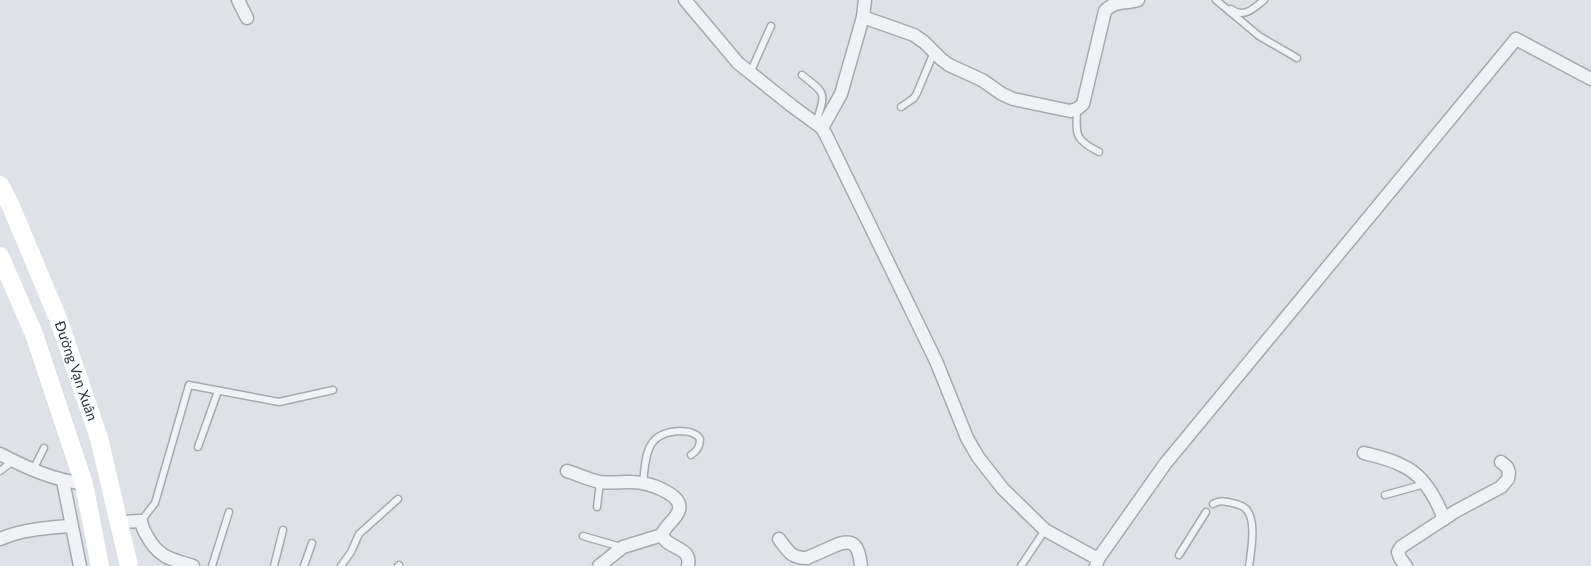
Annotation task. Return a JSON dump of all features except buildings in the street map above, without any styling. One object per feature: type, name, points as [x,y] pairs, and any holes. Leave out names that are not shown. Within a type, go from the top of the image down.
[{"type":"main road","name":"Đường Vạn Xuân","points":[[0,185],[10,204],[59,321],[99,438],[129,566]]},
{"type":"main road","name":"Đường Vạn Xuân","points":[[0,256],[34,334],[84,484],[100,566]]},
{"type":"street","points":[[238,0],[247,18]]},
{"type":"street","points":[[685,0],[738,63],[819,126],[826,135],[936,361],[967,438],[978,457],[998,482],[1045,530],[1097,562],[1165,464],[1516,39],[1591,79]]},
{"type":"street","points":[[819,126],[841,94],[863,17],[865,0]]},
{"type":"street","points":[[863,17],[914,35],[949,65],[982,80],[1013,99],[1070,111],[1077,109],[1083,104],[1105,11],[1116,2],[1138,0]]},
{"type":"street","points":[[1364,453],[1402,465],[1416,474],[1437,502],[1444,519]]},
{"type":"street","points":[[0,454],[32,471],[63,481],[84,484]]},
{"type":"street","points":[[1406,566],[1398,552],[1401,547],[1444,519],[1501,486],[1508,479],[1509,472],[1507,467],[1501,462]]},
{"type":"street","points":[[567,471],[600,482],[643,483],[671,494],[678,500],[679,509],[675,518],[664,528],[662,535],[664,541],[686,552],[689,558],[688,566]]},
{"type":"street","points":[[63,481],[80,566]]},
{"type":"street","points":[[119,522],[141,521],[142,527],[153,547],[163,556],[193,566]]},
{"type":"street","points":[[0,538],[31,529],[71,526]]},
{"type":"street","points":[[599,566],[622,547],[662,535]]},
{"type":"street","points":[[779,539],[794,556],[802,558],[807,558],[848,542],[857,548],[860,554],[861,566]]},
{"type":"lane","points":[[1216,0],[1259,36],[1297,58]]},
{"type":"lane","points":[[1221,0],[1234,11],[1243,13],[1252,10],[1264,0]]},
{"type":"lane","points":[[750,73],[771,26]]},
{"type":"lane","points":[[901,107],[914,98],[934,52]]},
{"type":"lane","points":[[802,75],[818,87],[823,94],[819,126]]},
{"type":"lane","points":[[1077,109],[1076,130],[1078,137],[1098,152]]},
{"type":"lane","points":[[141,521],[155,503],[189,385],[278,402],[333,390]]},
{"type":"lane","points":[[198,447],[218,390]]},
{"type":"lane","points":[[643,483],[646,458],[652,441],[659,435],[678,431],[695,434],[700,439],[700,444],[698,449],[691,455]]},
{"type":"lane","points":[[32,471],[44,448]]},
{"type":"lane","points":[[0,471],[13,461]]},
{"type":"lane","points":[[598,507],[600,482]]},
{"type":"lane","points":[[1386,495],[1425,484]]},
{"type":"lane","points":[[341,566],[351,552],[359,534],[398,499]]},
{"type":"lane","points":[[1213,504],[1222,500],[1241,505],[1247,510],[1251,517],[1252,525],[1250,566]]},
{"type":"lane","points":[[212,566],[229,512]]},
{"type":"lane","points":[[1179,555],[1206,512]]},
{"type":"lane","points":[[274,566],[283,530]]},
{"type":"lane","points":[[1022,566],[1045,530]]},
{"type":"lane","points":[[583,536],[622,547]]},
{"type":"lane","points":[[304,566],[312,543]]}]
